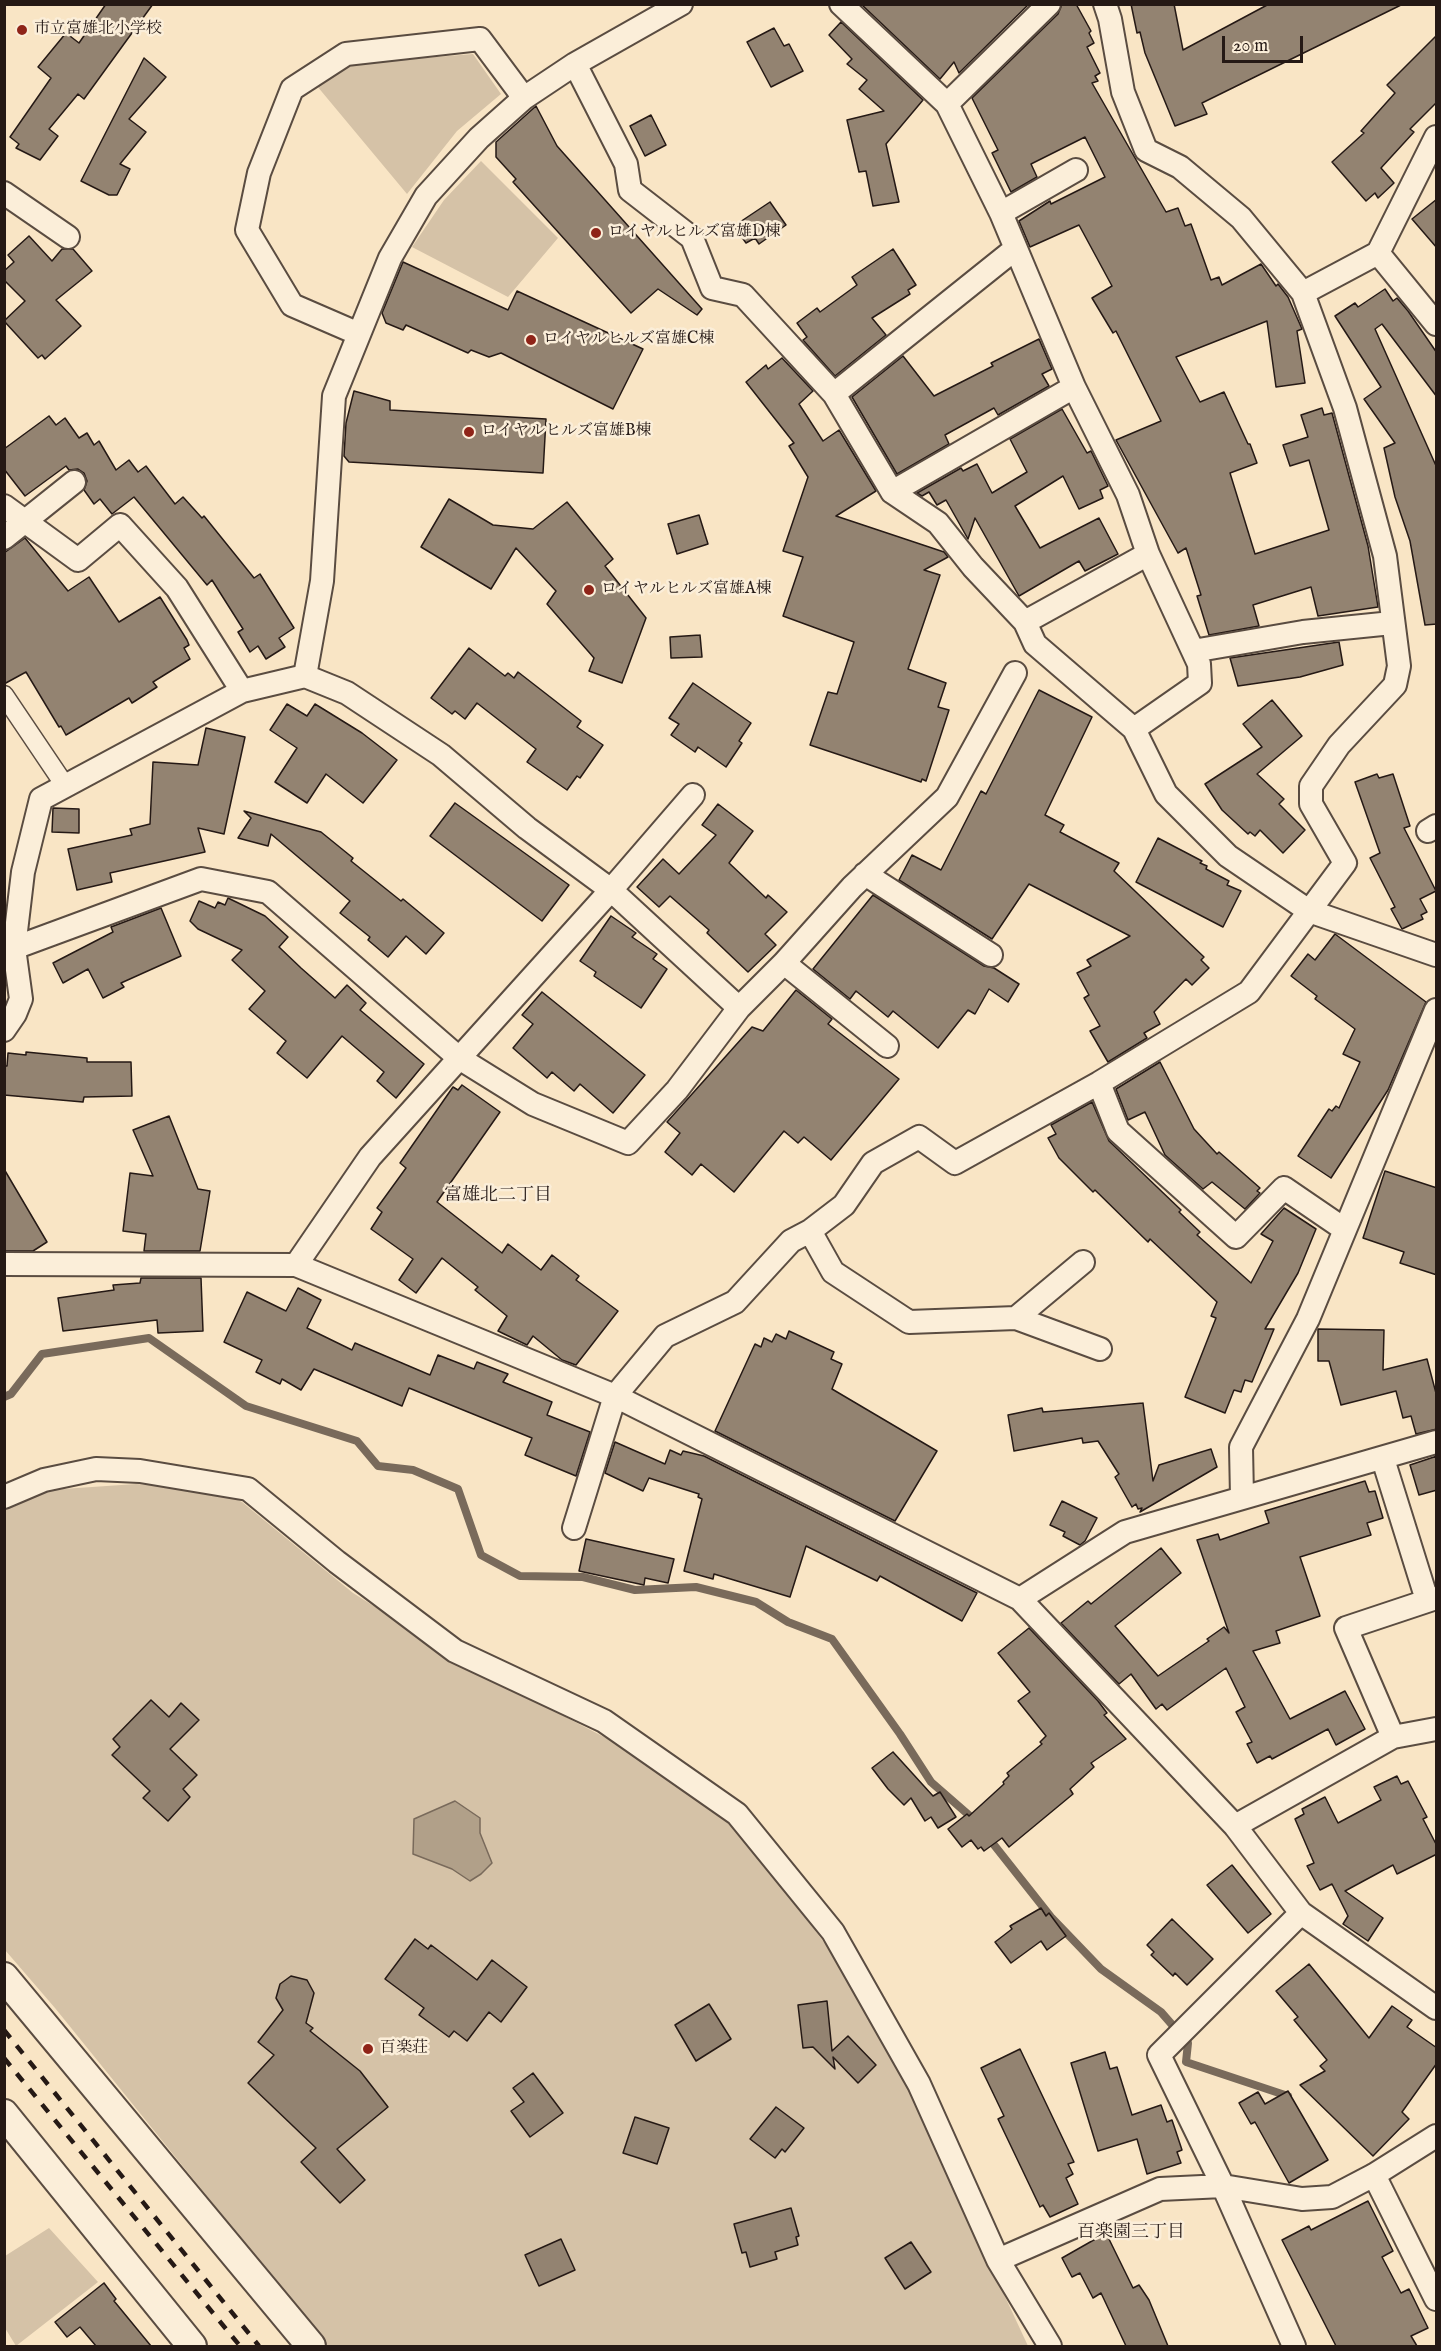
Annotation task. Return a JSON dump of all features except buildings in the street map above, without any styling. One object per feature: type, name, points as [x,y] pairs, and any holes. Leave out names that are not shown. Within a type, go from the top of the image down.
[{"type":"street","points":[[304,676],[322,581],[334,396],[390,258],[426,196],[479,138],[524,98],[575,64],[681,4]]},
{"type":"street","points":[[841,4],[947,104],[1001,213],[1074,387],[1128,495],[1148,554],[1199,664],[1200,682],[1134,729]]},
{"type":"street","points":[[947,104],[1049,4]]},
{"type":"street","points":[[574,1528],[615,1396],[665,1336],[735,1302],[791,1241],[810,1231],[844,1205],[873,1163],[919,1137],[955,1163],[1099,1083],[1249,992],[1345,863],[1311,804],[1311,786],[1339,745],[1395,685],[1399,666],[1382,544],[1344,408],[1303,293],[1241,218],[1180,167],[1146,150],[1123,92],[1110,19],[1105,4]]},
{"type":"street","points":[[359,334],[292,305],[246,230],[259,173],[292,89],[346,54],[480,39],[524,98]]},
{"type":"street","points":[[575,64],[626,164],[630,190],[692,238],[712,288],[743,295],[834,394],[892,492],[938,523],[973,567],[1024,622],[1035,644],[1134,729],[1166,794],[1228,856],[1309,911],[1437,955]]},
{"type":"street","points":[[1303,293],[1378,253],[1437,137]]},
{"type":"street","points":[[1001,213],[1076,170]]},
{"type":"street","points":[[4,193],[68,237]]},
{"type":"street","points":[[834,394],[1015,249]]},
{"type":"street","points":[[1378,253],[1437,324]]},
{"type":"street","points":[[892,492],[1074,387]]},
{"type":"street","points":[[4,538],[74,482]]},
{"type":"street","points":[[4,506],[78,560],[120,525],[177,588],[242,691]]},
{"type":"street","points":[[1024,622],[1148,554]]},
{"type":"street","points":[[1193,651],[1303,632],[1392,623]]},
{"type":"street","points":[[14,948],[201,879],[268,892],[459,1058],[533,1104],[628,1143],[677,1090],[739,1008],[784,963],[865,873],[947,797],[1015,673]]},
{"type":"street","points":[[4,1030],[15,1014],[21,999],[14,948],[14,872],[41,799],[242,691],[304,676],[347,693],[441,755],[527,828],[611,890],[739,1008]]},
{"type":"street","points":[[4,695],[66,787]]},
{"type":"street","points":[[296,1265],[370,1157],[611,890],[693,795]]},
{"type":"street","points":[[865,873],[991,956]]},
{"type":"street","points":[[784,963],[887,1046]]},
{"type":"street","points":[[1242,1497],[1241,1447],[1308,1318],[1437,1010]]},
{"type":"street","points":[[1099,1083],[1118,1131],[1236,1237],[1284,1188],[1344,1229]]},
{"type":"street","points":[[810,1231],[832,1272],[909,1322],[1016,1318],[1100,1349]]},
{"type":"street","points":[[1016,1318],[1083,1262]]},
{"type":"street","points":[[4,1264],[296,1265],[615,1396],[1020,1599],[1234,1826],[1301,1913],[1437,2008]]},
{"type":"street","points":[[1020,1599],[1125,1532],[1437,1442]]},
{"type":"street","points":[[1383,1459],[1432,1599],[1346,1628],[1393,1737]]},
{"type":"street","points":[[4,1497],[44,1480],[96,1469],[140,1471],[248,1489],[337,1562],[455,1651],[604,1721],[737,1814],[833,1932],[919,2084],[998,2260],[1050,2346]]},
{"type":"street","points":[[1234,1826],[1393,1737],[1437,1729]]},
{"type":"street","points":[[1294,2346],[1223,2186],[1159,2055],[1301,1913]]},
{"type":"street","points":[[4,1977],[311,2346]]},
{"type":"street","points":[[4,2115],[192,2346]]},
{"type":"street","points":[[998,2260],[1160,2189],[1223,2186],[1302,2199],[1332,2197],[1374,2175],[1437,2136]]},
{"type":"street","points":[[1374,2175],[1437,2299]]},
{"type":"shaded area","points":[[473,54],[501,94],[457,131],[407,194],[317,86],[349,64]]},
{"type":"shaded area","points":[[481,161],[558,238],[508,297],[412,247],[444,200]]},
{"type":"shaded area","points":[[136,1484],[216,1489],[242,1502],[353,1593],[479,1672],[656,1764],[718,1807],[755,1850],[852,1980],[900,2071],[1028,2346],[328,2346],[55,2008],[5,1950],[4,1509],[48,1490]]},
{"type":"shaded area","points":[[455,1801],[480,1818],[480,1833],[492,1863],[470,1881],[452,1869],[413,1854],[414,1819]]},
{"type":"shaded area","points":[[49,2228],[98,2282],[16,2346],[5,2328],[5,2256]]},
{"type":"waterway","points":[[4,1397],[11,1394],[42,1354],[149,1338],[246,1406],[357,1441],[378,1466],[413,1470],[458,1489],[481,1555],[520,1576],[583,1577],[635,1590],[696,1587],[756,1602],[788,1622],[832,1639],[900,1734],[931,1782],[978,1823]]},
{"type":"waterway","points":[[987,1836],[1051,1917],[1101,1969],[1161,2012],[1188,2043],[1186,2062],[1288,2096]]},
{"type":"railway","points":[[4,2030],[259,2346]]},
{"type":"railway","points":[[4,2058],[240,2346]]},
{"type":"place","name":"市立富雄北小学校","points":[[22,30]]},
{"type":"place","name":"ロイヤルヒルズ富雄D棟","points":[[596,233]]},
{"type":"place","name":"ロイヤルヒルズ富雄C棟","points":[[531,340]]},
{"type":"place","name":"ロイヤルヒルズ富雄B棟","points":[[469,432]]},
{"type":"place","name":"ロイヤルヒルズ富雄A棟","points":[[589,590]]},
{"type":"place","name":"百楽荘","points":[[368,2049]]},
{"type":"district","name":"富雄北二丁目","points":[[498,1196]]},
{"type":"district","name":"百楽園三丁目","points":[[1131,2233]]}]
